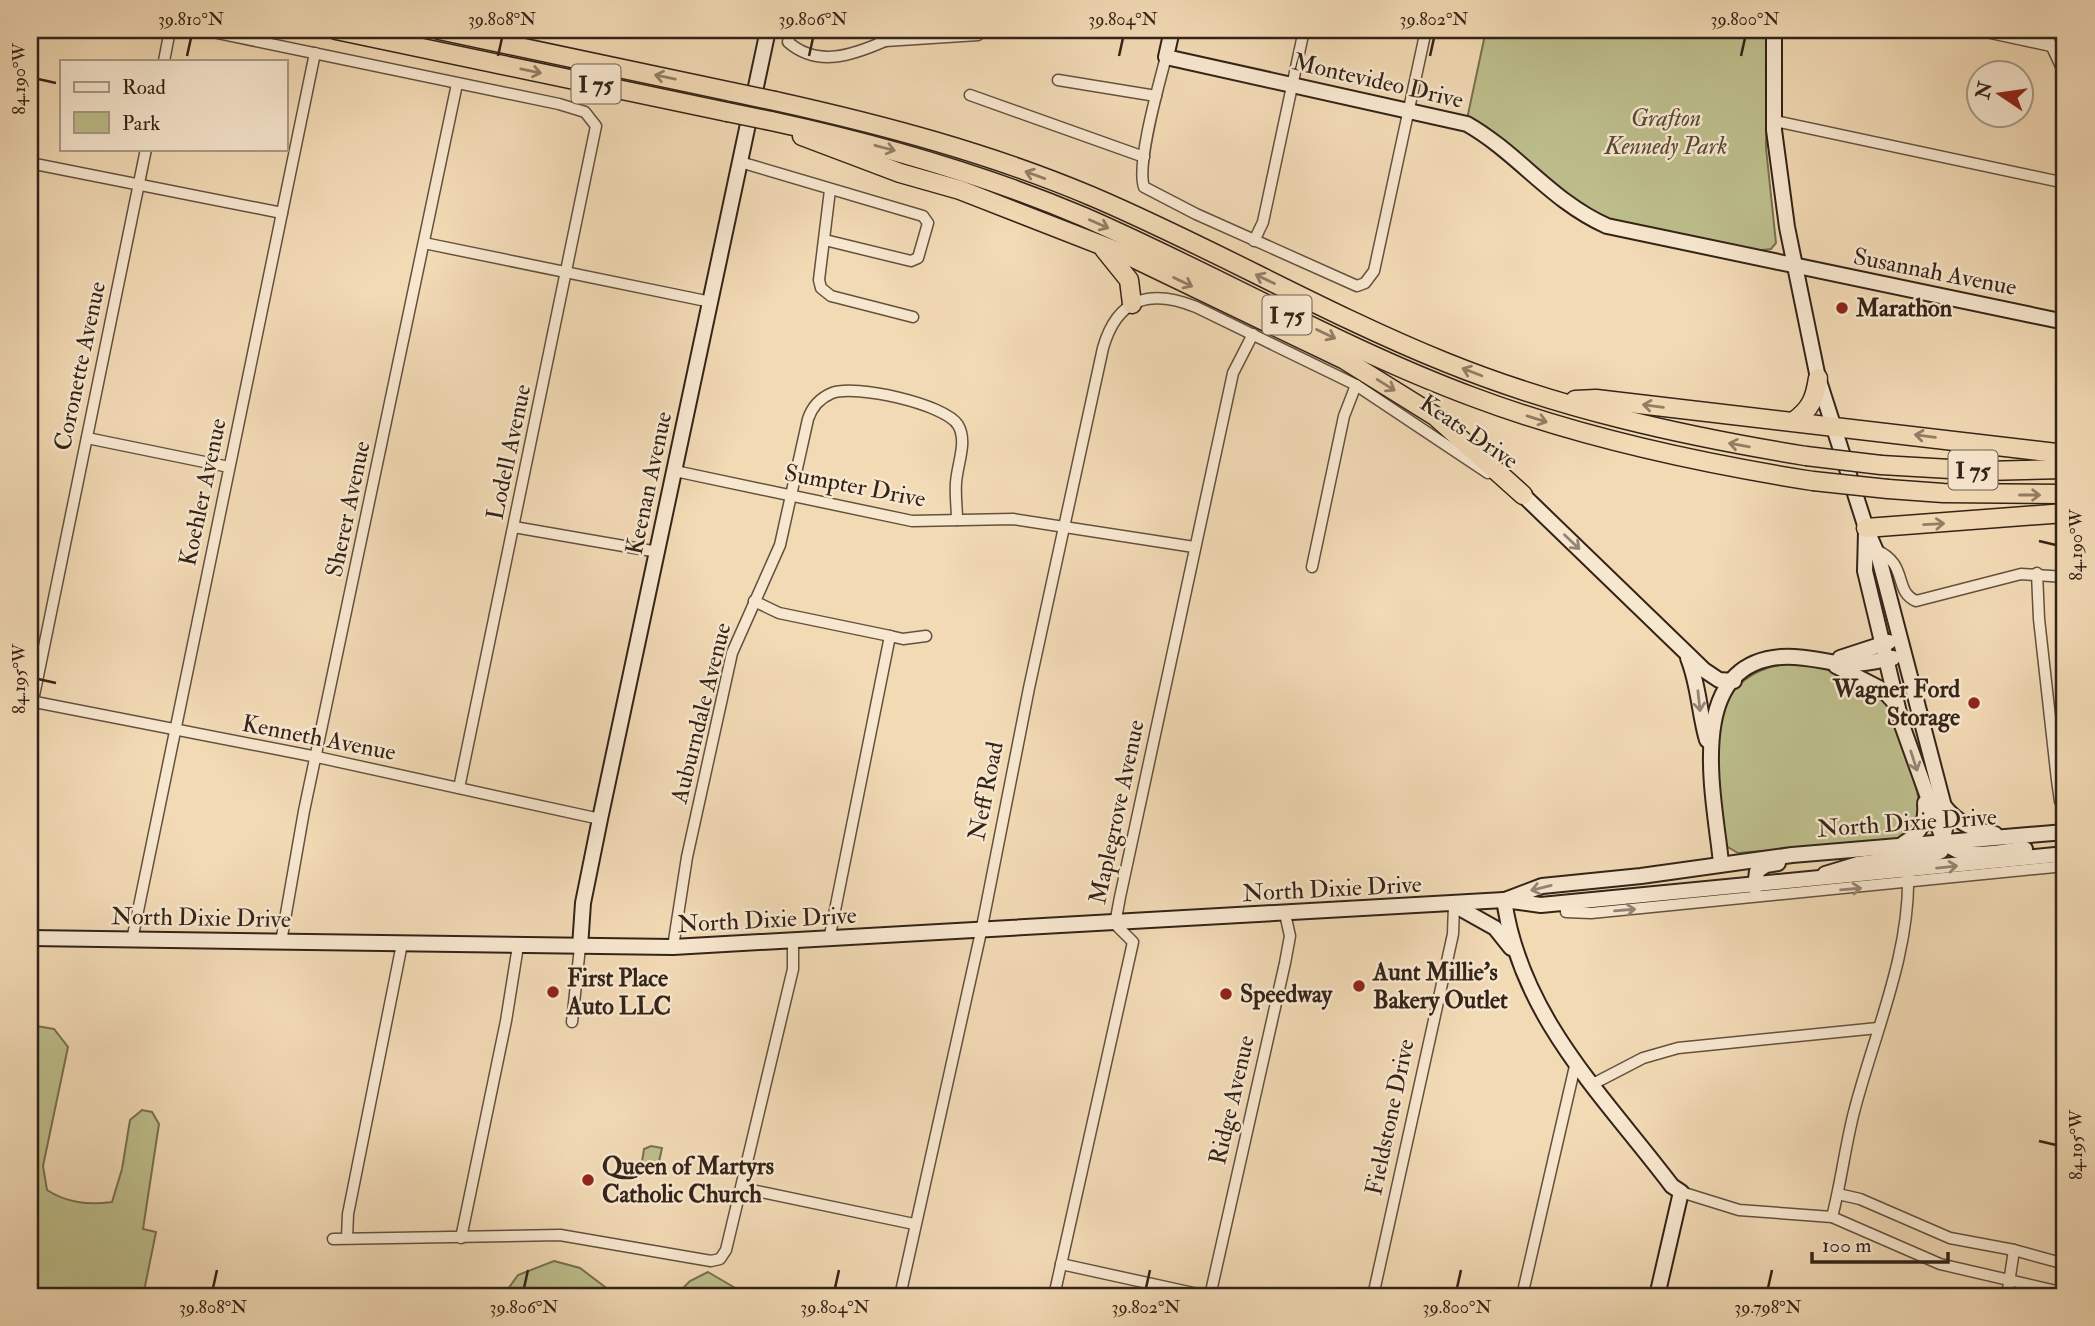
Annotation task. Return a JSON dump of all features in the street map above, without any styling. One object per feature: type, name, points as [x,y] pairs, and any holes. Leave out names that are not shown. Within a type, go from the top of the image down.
[{"type":"highway","name":"I 75","points":[[336,30],[771,121],[942,164],[1030,195],[1146,246],[1351,346],[1523,414],[1705,463],[1813,481],[1888,489],[2065,494]]},
{"type":"highway","name":"I 75","points":[[439,30],[870,122],[947,144],[1090,196],[1445,362],[1555,400],[1669,431],[1806,456],[1881,465],[1985,471],[2065,469]]},
{"type":"highway","points":[[771,121],[816,142],[960,190],[1099,244],[1345,360],[1435,416],[1523,495]]},
{"type":"highway","points":[[1099,244],[1129,281],[1132,304]]},
{"type":"highway","points":[[1794,421],[1807,412],[1815,397],[1818,378]]},
{"type":"highway","points":[[1555,400],[1596,399],[2065,454]]},
{"type":"highway","points":[[1866,528],[2065,513]]},
{"type":"main road","name":"Keenan Avenue","points":[[580,947],[583,903],[600,819],[768,30]]},
{"type":"main road","points":[[1166,57],[1172,30]]},
{"type":"main road","points":[[1774,30],[1777,166],[1818,378],[1883,573],[1947,818],[1941,851],[1932,855],[1858,864],[1806,882]]},
{"type":"main road","name":"Montevideo Drive","points":[[1166,57],[1410,109],[1467,124],[1485,134],[1572,208],[1607,226],[1795,267]]},
{"type":"main road","name":"Susannah Avenue","points":[[1795,267],[2065,322]]},
{"type":"main road","name":"Keats Drive","points":[[1523,495],[1686,654],[1718,680],[1734,681]]},
{"type":"main road","points":[[1866,528],[1864,571],[1907,708],[1927,744]]},
{"type":"main road","points":[[1883,573],[1881,610],[1886,643]]},
{"type":"main road","points":[[1825,661],[1886,643]]},
{"type":"main road","points":[[1686,654],[1696,677],[1700,719],[1710,750],[1721,863]]},
{"type":"main road","points":[[1710,750],[1715,711],[1734,681],[1758,663],[1769,659],[1798,657],[1861,664],[1890,658]]},
{"type":"main road","points":[[1890,658],[1898,708],[1924,791],[1944,842],[1953,851],[1965,854],[2045,847],[2065,854]]},
{"type":"main road","points":[[1825,661],[1883,690],[1898,708]]},
{"type":"main road","points":[[1900,845],[1913,838],[1924,821],[1924,791]]},
{"type":"main road","points":[[1944,806],[1959,821],[1976,830],[2013,837]]},
{"type":"main road","name":"North Dixie Drive","points":[[1504,900],[1542,886],[1721,863],[2065,832]]},
{"type":"main road","points":[[1755,892],[1757,871],[1766,865],[1823,852]]},
{"type":"main road","name":"North Dixie Drive","points":[[30,938],[673,947],[981,932],[1504,900],[1541,905],[1755,892],[1806,882],[1908,878],[2065,854]]},
{"type":"main road","points":[[1565,903],[1564,893],[1592,881]]},
{"type":"main road","points":[[1504,900],[1508,928],[1544,1015],[1575,1066],[1672,1186],[1681,1192],[1657,1296]]},
{"type":"main road","points":[[1454,905],[1494,928],[1519,957]]},
{"type":"street","points":[[164,60],[170,30]]},
{"type":"street","points":[[203,30],[457,84]]},
{"type":"street","points":[[791,30],[788,42],[799,51],[833,58],[849,56],[885,41],[978,35]]},
{"type":"street","points":[[873,30],[885,41]]},
{"type":"street","points":[[1254,241],[1263,222],[1304,30]]},
{"type":"street","points":[[1166,57],[1144,157],[1143,184],[1149,192],[1350,285],[1361,285],[1374,271],[1426,30]]},
{"type":"street","points":[[1977,30],[2050,46]]},
{"type":"street","points":[[2043,30],[2065,75]]},
{"type":"street","name":"Koehler Avenue","points":[[132,940],[315,53]]},
{"type":"street","points":[[1058,80],[1156,96]]},
{"type":"street","name":"Lodell Avenue","points":[[457,84],[559,104],[585,112],[595,124],[596,135],[459,788]]},
{"type":"street","name":"Sherer Avenue","points":[[281,942],[304,811],[457,84]]},
{"type":"street","points":[[970,94],[1144,157]]},
{"type":"street","points":[[1774,121],[2065,183]]},
{"type":"street","name":"Coronette Avenue","points":[[30,715],[146,150]]},
{"type":"street","points":[[740,162],[923,216],[928,227],[918,258],[911,261],[825,240]]},
{"type":"street","points":[[30,163],[282,213]]},
{"type":"street","points":[[830,190],[818,280],[824,292],[862,306],[913,317]]},
{"type":"street","points":[[424,243],[711,302]]},
{"type":"street","name":"Keats Drive","points":[[1132,304],[1158,298],[1186,303],[1253,334],[1356,385],[1523,495]]},
{"type":"street","name":"Neff Road","points":[[900,1296],[981,932],[1064,528],[1108,331],[1117,316],[1132,304]]},
{"type":"street","name":"Maplegrove Avenue","points":[[1054,1296],[1133,942],[1115,924],[1233,373],[1253,334]]},
{"type":"street","points":[[1312,567],[1343,416],[1356,385]]},
{"type":"street","name":"Auburndale Avenue","points":[[673,947],[687,857],[732,653],[780,545],[810,413],[816,404],[832,393],[860,391],[935,407],[957,424],[962,443],[956,484],[957,520]]},
{"type":"street","points":[[87,438],[229,467]]},
{"type":"street","name":"Sumpter Drive","points":[[675,471],[912,521],[1013,519],[1194,547]]},
{"type":"street","points":[[514,527],[658,552]]},
{"type":"street","points":[[1875,550],[1895,563],[1905,594],[1916,601],[2009,577],[2037,573],[2065,577]]},
{"type":"street","points":[[2037,573],[2039,619],[2057,780],[2060,800],[2065,803]]},
{"type":"street","points":[[754,601],[779,613],[903,639],[926,636]]},
{"type":"street","points":[[829,940],[890,636]]},
{"type":"street","name":"Kenneth Avenue","points":[[31,701],[176,732],[317,757],[600,819]]},
{"type":"street","points":[[1755,892],[2065,866]]},
{"type":"street","points":[[1832,1217],[1854,1113],[1896,965],[1908,878]]},
{"type":"street","name":"Fieldstone Drive","points":[[1373,1296],[1452,934],[1454,905]]},
{"type":"street","name":"Ridge Avenue","points":[[1208,1296],[1285,963],[1290,936],[1285,914]]},
{"type":"street","points":[[333,1239],[578,1236],[711,1261],[720,1259],[726,1250],[742,1188],[793,969],[793,942]]},
{"type":"street","points":[[347,1238],[348,1214],[402,944]]},
{"type":"street","points":[[461,1238],[510,1001],[518,946]]},
{"type":"street","points":[[572,1022],[580,947]]},
{"type":"street","points":[[1591,1085],[1643,1058],[1678,1048],[1878,1028]]},
{"type":"street","points":[[1522,1296],[1575,1066]]},
{"type":"street","points":[[742,1188],[914,1224]]},
{"type":"street","points":[[1681,1192],[1739,1210],[1832,1217],[1940,1264],[2065,1293]]},
{"type":"street","points":[[1838,1194],[1860,1199],[1950,1238],[2014,1250],[2065,1265]]},
{"type":"street","points":[[2007,1296],[2014,1250]]},
{"type":"street","points":[[1061,1265],[1208,1296]]},
{"type":"green space","name":"Grafton Kennedy Park","points":[[1486,30],[1767,30],[1766,148],[1776,243],[1771,249],[1753,251],[1599,218],[1467,119]]},
{"type":"green space","points":[[1798,661],[1862,683],[1893,707],[1917,791],[1921,815],[1911,834],[1894,840],[1738,853],[1726,846],[1716,756],[1718,729],[1725,705],[1739,685],[1763,670]]},
{"type":"green space","points":[[30,1025],[54,1029],[68,1047],[43,1166],[47,1190],[78,1202],[112,1202],[122,1169],[130,1120],[142,1110],[152,1112],[159,1124],[143,1229],[156,1232],[144,1291],[147,1296],[30,1296]]},
{"type":"green space","points":[[651,1146],[662,1148],[656,1175],[644,1173],[641,1168],[644,1149]]},
{"type":"green space","points":[[554,1261],[580,1268],[617,1296],[503,1296],[518,1275]]},
{"type":"green space","points":[[708,1272],[749,1296],[675,1296],[690,1281]]},
{"type":"place","name":"Marathon","points":[[1842,308]]},
{"type":"place","name":"Wagner Ford Storage","points":[[1974,703]]},
{"type":"place","name":"Aunt Millie's Bakery Outlet","points":[[1359,986]]},
{"type":"place","name":"First Place Auto LLC","points":[[553,992]]},
{"type":"place","name":"Speedway","points":[[1226,994]]},
{"type":"place","name":"Queen of Martyrs Catholic Church","points":[[588,1180]]}]
